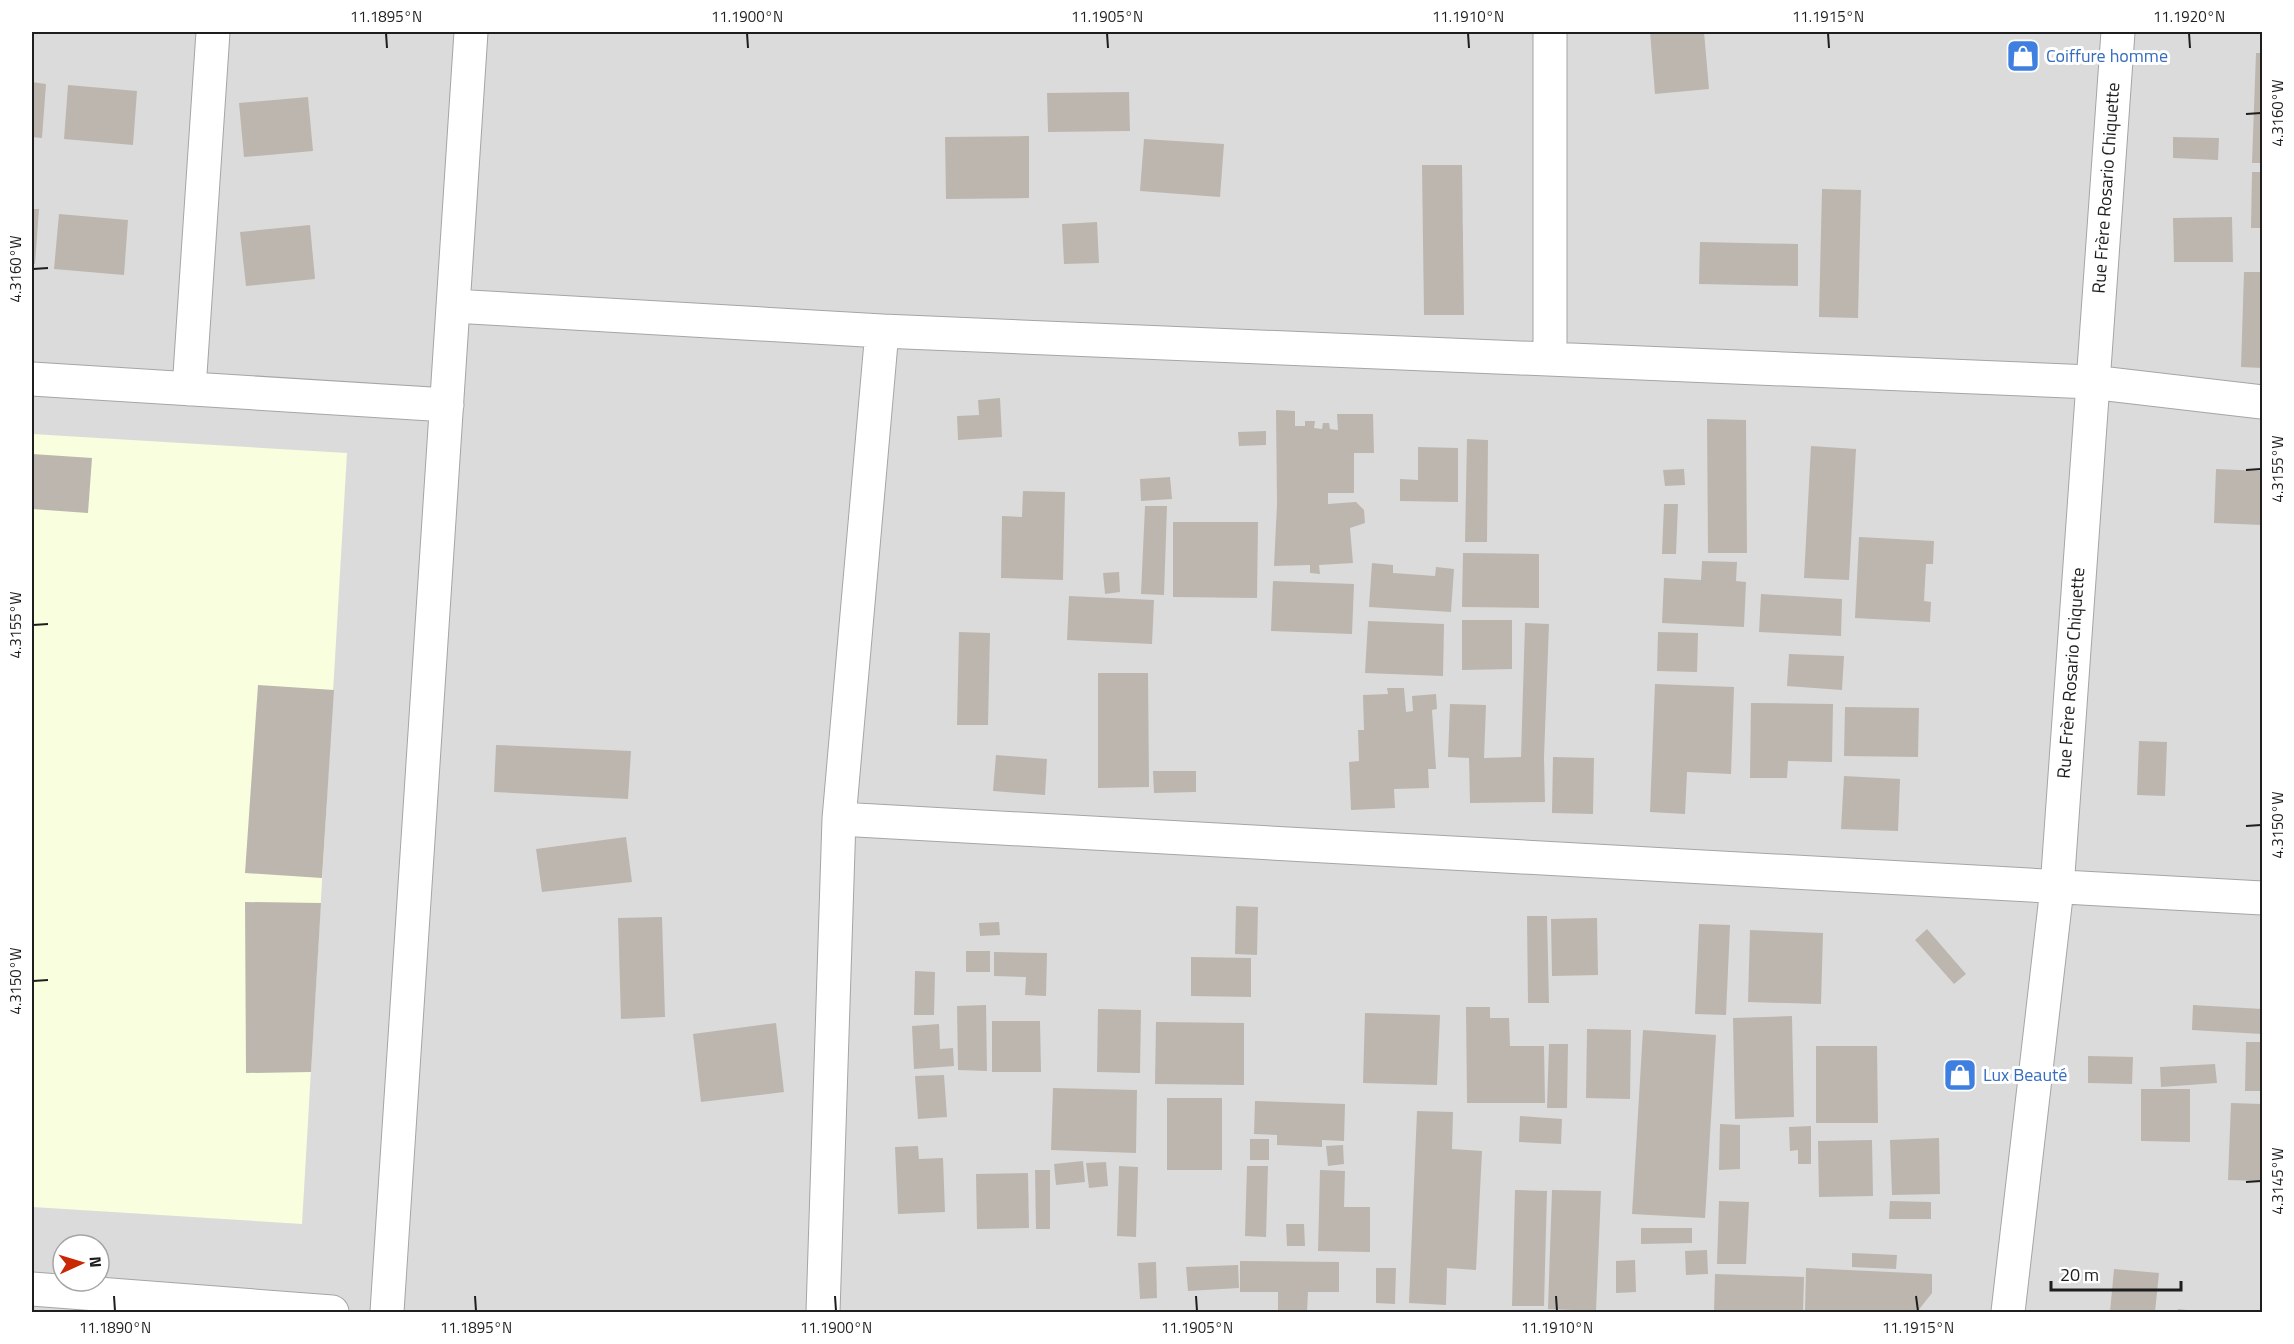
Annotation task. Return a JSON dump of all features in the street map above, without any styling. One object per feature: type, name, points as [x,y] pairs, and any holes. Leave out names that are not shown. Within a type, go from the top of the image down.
[{"type":"street","points":[[189,389],[213,32]]},
{"type":"street","points":[[387,1312],[471,32]]},
{"type":"street","points":[[1550,32],[1550,358]]},
{"type":"street","name":"Rue Frère Rosario Chiquette","points":[[2008,1312],[2056,888],[2118,32]]},
{"type":"street","points":[[453,306],[882,330],[2091,382],[2262,402]]},
{"type":"street","points":[[823,1312],[839,819],[882,330]]},
{"type":"street","points":[[32,379],[447,405]]},
{"type":"street","points":[[839,819],[2262,898]]},
{"type":"street","points":[[32,1289],[332,1312]]},
{"type":"shaded area","points":[[32,32],[2262,32],[2262,1312],[32,1312]]},
{"type":"shaded area","points":[[32,434],[347,453],[302,1224],[32,1207]]},
{"type":"building","points":[[1650,32],[1704,32],[1709,89],[1655,94]]},
{"type":"building","points":[[2256,53],[2262,53],[2262,163],[2252,163]]},
{"type":"building","points":[[32,82],[46,84],[42,138],[32,137]]},
{"type":"building","points":[[68,85],[137,91],[133,145],[64,139]]},
{"type":"building","points":[[1129,92],[1130,131],[1048,132],[1047,93]]},
{"type":"building","points":[[308,97],[313,151],[244,157],[239,103]]},
{"type":"building","points":[[1029,136],[1029,198],[946,199],[945,137]]},
{"type":"building","points":[[2173,137],[2219,138],[2218,160],[2173,158]]},
{"type":"building","points":[[1144,139],[1224,144],[1220,197],[1140,191]]},
{"type":"building","points":[[1422,165],[1462,165],[1464,315],[1424,315]]},
{"type":"building","points":[[2252,172],[2262,172],[2262,228],[2251,228]]},
{"type":"building","points":[[1822,189],[1861,190],[1858,318],[1819,317]]},
{"type":"building","points":[[32,209],[39,209],[35,264],[32,263]]},
{"type":"building","points":[[59,214],[128,220],[124,275],[54,269]]},
{"type":"building","points":[[2232,217],[2233,262],[2174,262],[2173,218]]},
{"type":"building","points":[[1097,222],[1099,263],[1064,264],[1062,224]]},
{"type":"building","points":[[310,225],[315,279],[246,286],[240,232]]},
{"type":"building","points":[[1700,242],[1798,244],[1798,286],[1699,284]]},
{"type":"building","points":[[2244,272],[2262,272],[2262,368],[2241,367]]},
{"type":"building","points":[[1000,398],[1002,437],[958,440],[957,416],[979,415],[978,400]]},
{"type":"building","points":[[1276,410],[1295,411],[1295,426],[1305,426],[1305,421],[1315,421],[1314,428],[1322,429],[1323,423],[1329,423],[1330,429],[1338,430],[1337,414],[1373,414],[1374,453],[1354,453],[1354,493],[1328,493],[1328,504],[1356,502],[1364,510],[1365,523],[1350,528],[1353,563],[1319,565],[1320,574],[1310,573],[1310,565],[1274,566],[1277,504]]},
{"type":"building","points":[[1707,419],[1746,420],[1747,553],[1708,553]]},
{"type":"building","points":[[1266,431],[1266,445],[1239,446],[1238,432]]},
{"type":"building","points":[[1467,439],[1488,440],[1487,542],[1465,542]]},
{"type":"building","points":[[1811,446],[1856,449],[1849,580],[1804,578]]},
{"type":"building","points":[[1418,447],[1458,448],[1458,502],[1400,501],[1400,479],[1418,480]]},
{"type":"building","points":[[32,454],[92,458],[88,513],[32,509]]},
{"type":"building","points":[[1684,469],[1685,485],[1665,486],[1663,470]]},
{"type":"building","points":[[2216,469],[2262,471],[2262,525],[2214,523]]},
{"type":"building","points":[[1170,477],[1172,499],[1141,501],[1140,479]]},
{"type":"building","points":[[1023,491],[1065,492],[1063,580],[1001,578],[1002,516],[1022,517]]},
{"type":"building","points":[[1664,504],[1678,504],[1676,554],[1662,554]]},
{"type":"building","points":[[1145,506],[1167,506],[1164,595],[1141,594]]},
{"type":"building","points":[[1173,522],[1258,522],[1257,598],[1173,597]]},
{"type":"building","points":[[1859,537],[1934,541],[1933,564],[1926,564],[1924,601],[1931,602],[1930,622],[1855,618]]},
{"type":"building","points":[[1463,553],[1539,554],[1539,608],[1462,607]]},
{"type":"building","points":[[1702,561],[1737,562],[1736,581],[1746,582],[1744,627],[1662,623],[1664,578],[1701,580]]},
{"type":"building","points":[[1372,563],[1393,565],[1393,573],[1435,576],[1436,567],[1454,569],[1451,612],[1369,607]]},
{"type":"building","points":[[1119,572],[1120,592],[1105,594],[1103,573]]},
{"type":"building","points":[[1273,581],[1354,584],[1352,634],[1271,631]]},
{"type":"building","points":[[1761,594],[1842,599],[1841,636],[1759,632]]},
{"type":"building","points":[[1069,596],[1154,600],[1152,644],[1067,640]]},
{"type":"building","points":[[1462,620],[1512,620],[1512,669],[1462,670]]},
{"type":"building","points":[[1368,621],[1444,624],[1443,676],[1365,673]]},
{"type":"building","points":[[1525,623],[1549,624],[1544,757],[1545,802],[1470,803],[1469,758],[1448,757],[1450,704],[1486,705],[1484,758],[1521,757]]},
{"type":"building","points":[[959,632],[990,633],[988,725],[957,725]]},
{"type":"building","points":[[1658,632],[1698,633],[1697,672],[1657,671]]},
{"type":"building","points":[[1789,654],[1844,656],[1842,690],[1787,686]]},
{"type":"building","points":[[1098,673],[1148,673],[1149,787],[1098,788]]},
{"type":"building","points":[[1655,684],[1734,687],[1731,774],[1687,772],[1685,814],[1650,812]]},
{"type":"building","points":[[258,685],[334,690],[322,878],[245,873]]},
{"type":"building","points":[[1387,688],[1404,688],[1406,712],[1413,711],[1412,696],[1436,694],[1437,709],[1432,710],[1436,769],[1428,769],[1429,788],[1394,789],[1395,808],[1351,810],[1349,762],[1359,761],[1358,730],[1364,730],[1363,695],[1388,694]]},
{"type":"building","points":[[1751,703],[1833,704],[1832,762],[1788,761],[1787,778],[1750,778]]},
{"type":"building","points":[[1845,707],[1919,708],[1918,757],[1844,756]]},
{"type":"building","points":[[2139,741],[2167,742],[2165,796],[2137,795]]},
{"type":"building","points":[[496,745],[631,751],[628,799],[494,792]]},
{"type":"building","points":[[996,755],[1047,759],[1045,795],[993,791]]},
{"type":"building","points":[[1553,757],[1594,758],[1593,814],[1552,813]]},
{"type":"building","points":[[1153,771],[1196,771],[1196,792],[1154,793]]},
{"type":"building","points":[[1844,776],[1900,779],[1898,831],[1841,829]]},
{"type":"building","points":[[626,837],[632,882],[542,892],[536,849]]},
{"type":"building","points":[[245,902],[321,903],[311,1072],[246,1073]]},
{"type":"building","points":[[1236,906],[1258,907],[1257,955],[1235,954]]},
{"type":"building","points":[[1527,916],[1547,916],[1549,1003],[1528,1003]]},
{"type":"building","points":[[662,917],[665,1017],[621,1019],[618,918]]},
{"type":"building","points":[[1597,918],[1598,975],[1552,976],[1551,919]]},
{"type":"building","points":[[999,922],[1000,935],[980,936],[979,923]]},
{"type":"building","points":[[1699,924],[1730,925],[1726,1015],[1695,1014]]},
{"type":"building","points":[[1927,929],[1966,974],[1954,984],[1915,940]]},
{"type":"building","points":[[1750,930],[1823,933],[1821,1004],[1748,1002]]},
{"type":"building","points":[[966,951],[990,951],[990,972],[966,972]]},
{"type":"building","points":[[994,952],[1047,953],[1046,996],[1025,995],[1026,977],[994,976]]},
{"type":"building","points":[[1191,957],[1251,958],[1251,997],[1191,996]]},
{"type":"building","points":[[915,971],[935,972],[934,1015],[914,1015]]},
{"type":"building","points":[[986,1005],[987,1071],[958,1070],[957,1006]]},
{"type":"building","points":[[2193,1005],[2262,1009],[2262,1034],[2192,1030]]},
{"type":"building","points":[[1466,1007],[1490,1007],[1490,1018],[1509,1018],[1510,1046],[1544,1046],[1545,1103],[1467,1103]]},
{"type":"building","points":[[1098,1009],[1141,1010],[1140,1073],[1097,1072]]},
{"type":"building","points":[[1365,1013],[1440,1015],[1437,1085],[1363,1083]]},
{"type":"building","points":[[1792,1016],[1794,1117],[1735,1119],[1733,1018]]},
{"type":"building","points":[[992,1021],[1040,1021],[1041,1072],[992,1072]]},
{"type":"building","points":[[1156,1022],[1244,1023],[1244,1085],[1155,1084]]},
{"type":"building","points":[[776,1023],[784,1092],[701,1102],[693,1034]]},
{"type":"building","points":[[939,1024],[940,1049],[953,1048],[954,1066],[914,1069],[912,1026]]},
{"type":"building","points":[[1587,1029],[1631,1030],[1630,1099],[1586,1098]]},
{"type":"building","points":[[1643,1030],[1716,1035],[1705,1218],[1632,1214]]},
{"type":"building","points":[[2246,1042],[2262,1042],[2262,1091],[2245,1091]]},
{"type":"building","points":[[1549,1044],[1568,1044],[1567,1108],[1547,1108]]},
{"type":"building","points":[[1816,1046],[1877,1046],[1878,1123],[1816,1123]]},
{"type":"building","points":[[2088,1056],[2133,1057],[2132,1084],[2088,1083]]},
{"type":"building","points":[[2215,1064],[2217,1083],[2161,1087],[2160,1067]]},
{"type":"building","points":[[944,1075],[947,1117],[918,1119],[915,1076]]},
{"type":"building","points":[[1053,1088],[1137,1090],[1136,1153],[1051,1150]]},
{"type":"building","points":[[2141,1089],[2190,1089],[2190,1142],[2141,1141]]},
{"type":"building","points":[[1167,1098],[1222,1098],[1222,1170],[1167,1170]]},
{"type":"building","points":[[1255,1101],[1345,1104],[1344,1141],[1322,1140],[1322,1147],[1277,1145],[1277,1135],[1254,1134]]},
{"type":"building","points":[[2231,1103],[2262,1104],[2262,1181],[2228,1180]]},
{"type":"building","points":[[1417,1111],[1453,1112],[1452,1149],[1482,1151],[1476,1270],[1447,1268],[1446,1305],[1409,1303]]},
{"type":"building","points":[[1520,1116],[1562,1119],[1561,1144],[1519,1142]]},
{"type":"building","points":[[1720,1124],[1740,1125],[1740,1169],[1719,1170]]},
{"type":"building","points":[[1811,1126],[1811,1164],[1798,1164],[1798,1150],[1790,1151],[1789,1127]]},
{"type":"building","points":[[1939,1138],[1940,1194],[1892,1195],[1890,1140]]},
{"type":"building","points":[[1250,1139],[1269,1139],[1269,1160],[1250,1160]]},
{"type":"building","points":[[1872,1140],[1873,1196],[1819,1197],[1818,1141]]},
{"type":"building","points":[[1343,1145],[1344,1164],[1328,1166],[1326,1146]]},
{"type":"building","points":[[918,1146],[919,1159],[943,1158],[945,1212],[898,1214],[895,1147]]},
{"type":"building","points":[[1083,1161],[1085,1182],[1056,1185],[1054,1164]]},
{"type":"building","points":[[1106,1162],[1108,1186],[1089,1188],[1086,1163]]},
{"type":"building","points":[[1119,1166],[1138,1167],[1136,1237],[1117,1236]]},
{"type":"building","points":[[1247,1166],[1268,1166],[1266,1237],[1245,1236]]},
{"type":"building","points":[[1035,1170],[1050,1170],[1050,1229],[1036,1229]]},
{"type":"building","points":[[1320,1170],[1345,1171],[1344,1207],[1370,1207],[1370,1252],[1318,1251]]},
{"type":"building","points":[[1028,1173],[1029,1228],[977,1229],[976,1174]]},
{"type":"building","points":[[1515,1190],[1547,1191],[1544,1306],[1512,1306]]},
{"type":"building","points":[[1552,1190],[1601,1191],[1596,1311],[1548,1309]]},
{"type":"building","points":[[1719,1201],[1749,1202],[1746,1264],[1717,1264]]},
{"type":"building","points":[[1890,1201],[1931,1202],[1931,1219],[1889,1219]]},
{"type":"building","points":[[1286,1224],[1304,1224],[1305,1246],[1287,1246]]},
{"type":"building","points":[[1641,1228],[1692,1228],[1692,1243],[1641,1244]]},
{"type":"building","points":[[1707,1250],[1708,1274],[1686,1275],[1685,1251]]},
{"type":"building","points":[[1852,1253],[1897,1255],[1896,1269],[1852,1267]]},
{"type":"building","points":[[1635,1260],[1636,1292],[1616,1293],[1616,1261]]},
{"type":"building","points":[[1240,1261],[1339,1262],[1339,1292],[1308,1292],[1307,1312],[1278,1312],[1278,1292],[1240,1292]]},
{"type":"building","points":[[1156,1262],[1157,1298],[1140,1299],[1138,1263]]},
{"type":"building","points":[[1238,1265],[1239,1288],[1188,1291],[1186,1267]]},
{"type":"building","points":[[1376,1268],[1396,1268],[1395,1304],[1376,1303]]},
{"type":"building","points":[[1806,1268],[1932,1274],[1932,1293],[1917,1312],[1805,1312]]},
{"type":"building","points":[[2114,1269],[2159,1273],[2155,1312],[2110,1312]]},
{"type":"building","points":[[1715,1274],[1804,1277],[1803,1312],[1714,1312]]},
{"type":"building","points":[[2178,1309],[2197,1311],[2197,1312],[2177,1312]]},
{"type":"place","name":"Coiffure homme","points":[[2023,56]]},
{"type":"place","name":"Lux Beauté","points":[[1960,1075]]}]
